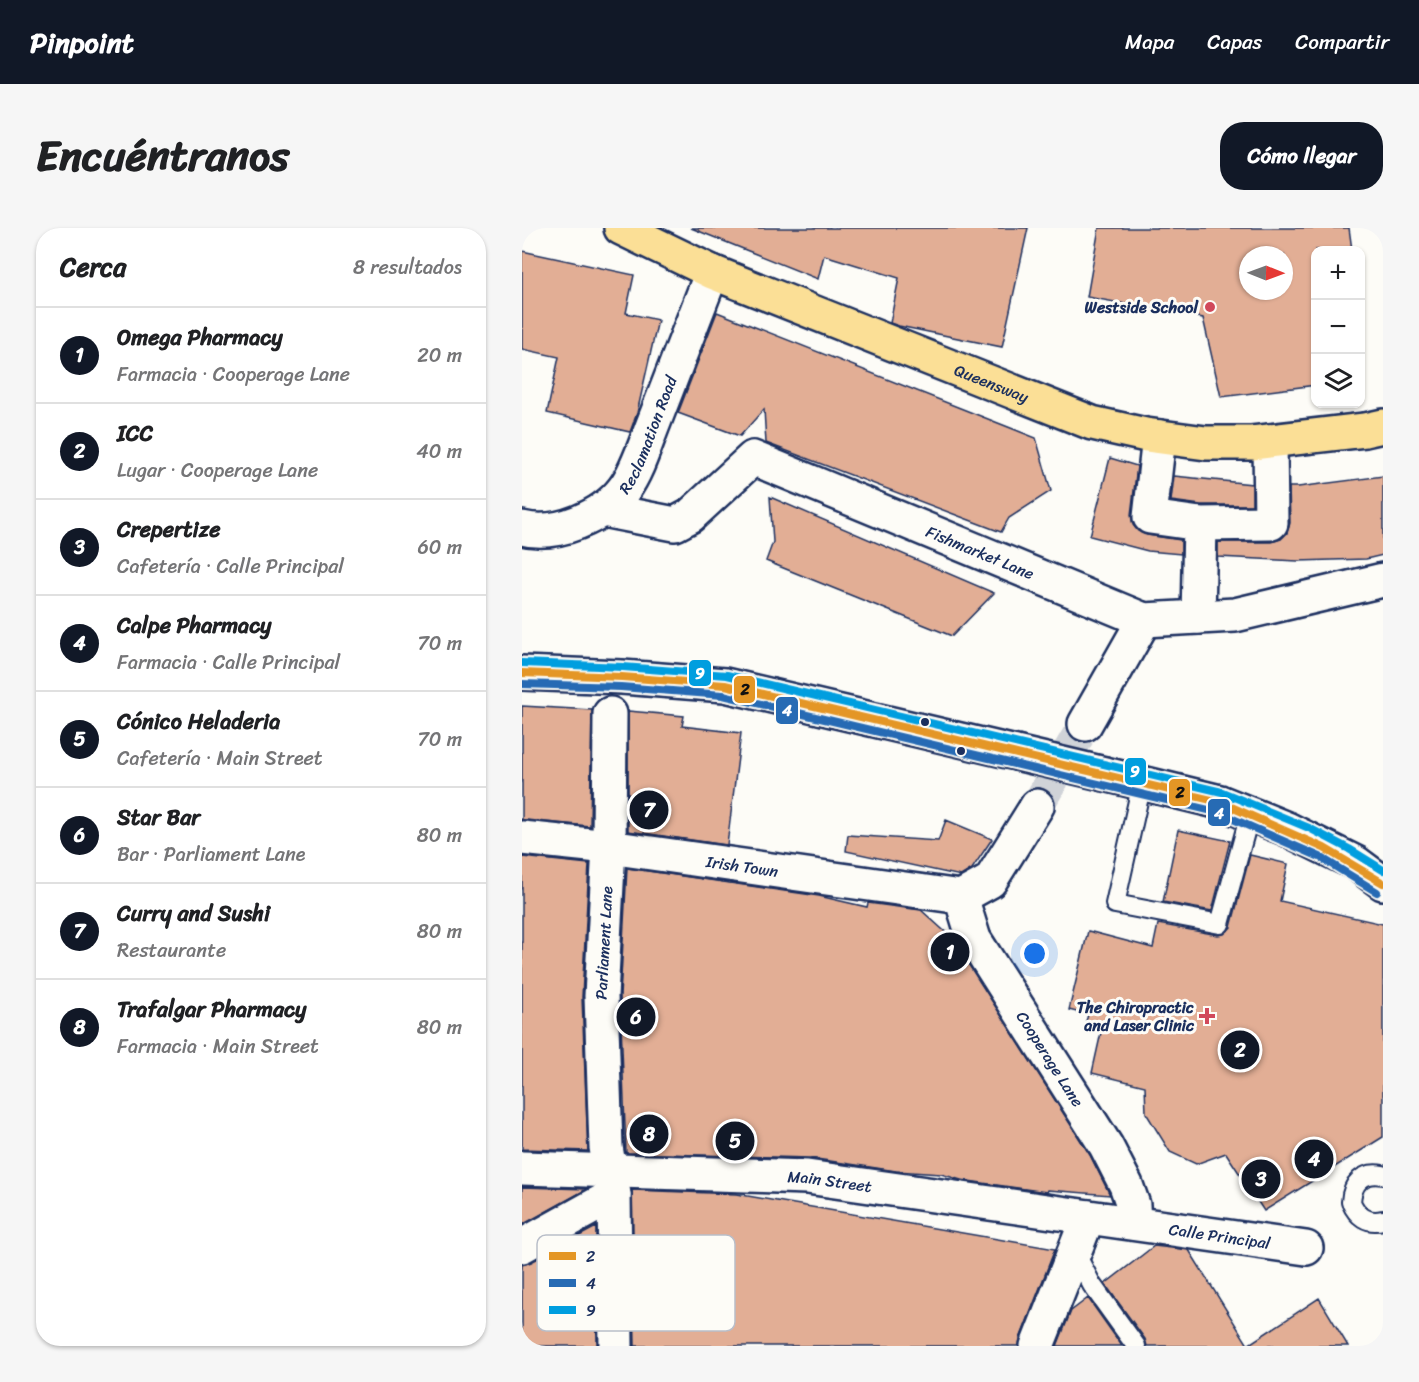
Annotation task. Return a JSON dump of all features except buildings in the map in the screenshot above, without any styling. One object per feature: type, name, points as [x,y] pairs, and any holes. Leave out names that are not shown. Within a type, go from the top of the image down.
[{"type":"main road","name":"Queensway","points":[[621,228],[668,240],[712,272],[1092,423],[1159,437],[1206,443],[1252,443],[1383,426]]},
{"type":"street","name":"Reclamation Road","points":[[522,528],[529,530],[583,522],[603,510],[625,489],[712,272]]},
{"type":"street","points":[[1159,437],[1150,517],[1200,524],[1271,523],[1270,441]]},
{"type":"street","name":"Fishmarket Lane","points":[[603,510],[675,524],[690,516],[753,458],[1144,620],[1235,615],[1383,580]]},
{"type":"street","points":[[1198,617],[1200,524]]},
{"type":"street","points":[[1085,724],[1144,620]]},
{"type":"street","points":[[522,673],[622,677],[724,685],[1220,802],[1287,829],[1356,863],[1383,883]]},
{"type":"street","name":"Parliament Lane","points":[[610,714],[609,847],[601,996],[606,1147],[612,1184],[613,1235]]},
{"type":"street","points":[[961,897],[990,880],[1037,806]]},
{"type":"street","name":"Irish Town","points":[[522,838],[609,847],[961,897]]},
{"type":"street","name":"Cooperage Lane","points":[[961,897],[974,939],[1106,1146],[1126,1185],[1133,1205],[1134,1223]]},
{"type":"street","name":"Main Street","points":[[522,1168],[612,1184],[807,1177],[1134,1223]]},
{"type":"street","points":[[538,1235],[612,1184]]},
{"type":"street","points":[[1037,1346],[1088,1217]]},
{"type":"street","name":"Calle Principal","points":[[1134,1223],[1306,1248]]},
{"type":"street","points":[[522,1246],[537,1236]]},
{"type":"street","name":"Parliament Lane","points":[[616,1331],[616,1346]]},
{"type":"lane","points":[[1142,783],[1115,904],[1221,924],[1250,814]]},
{"type":"lane","points":[[1383,1174],[1374,1173],[1359,1180],[1354,1186],[1352,1202],[1360,1216],[1374,1222],[1383,1220]]},
{"type":"lane","points":[[1074,1250],[1092,1285],[1136,1346]]},
{"type":"tunnel","points":[[1037,806],[1085,724]]},
{"type":"transit line","name":"9","points":[[522,663],[623,667],[727,675],[1222,792],[1309,828],[1383,870]]},
{"type":"transit line","name":"2","points":[[522,673],[622,677],[725,685],[1220,802],[1324,848],[1383,883]]},
{"type":"transit line","name":"4","points":[[522,684],[621,687],[723,695],[1217,812],[1320,857],[1377,892]]},
{"type":"place","name":"Westside School","points":[[1210,307]]},
{"type":"place","name":"Curry and Sushi","points":[[649,810]]},
{"type":"place","name":"Omega Pharmacy","points":[[950,952]]},
{"type":"place","name":"The Chiropractic and Laser Clinic","points":[[1207,1016]]},
{"type":"place","name":"Star Bar","points":[[636,1017]]},
{"type":"place","name":"ICC","points":[[1240,1050]]},
{"type":"place","name":"Trafalgar Pharmacy","points":[[649,1134]]},
{"type":"place","name":"Cónico Heladeria","points":[[735,1141]]},
{"type":"place","name":"Calpe Pharmacy","points":[[1314,1159]]},
{"type":"place","name":"Crepertize","points":[[1261,1179]]}]
